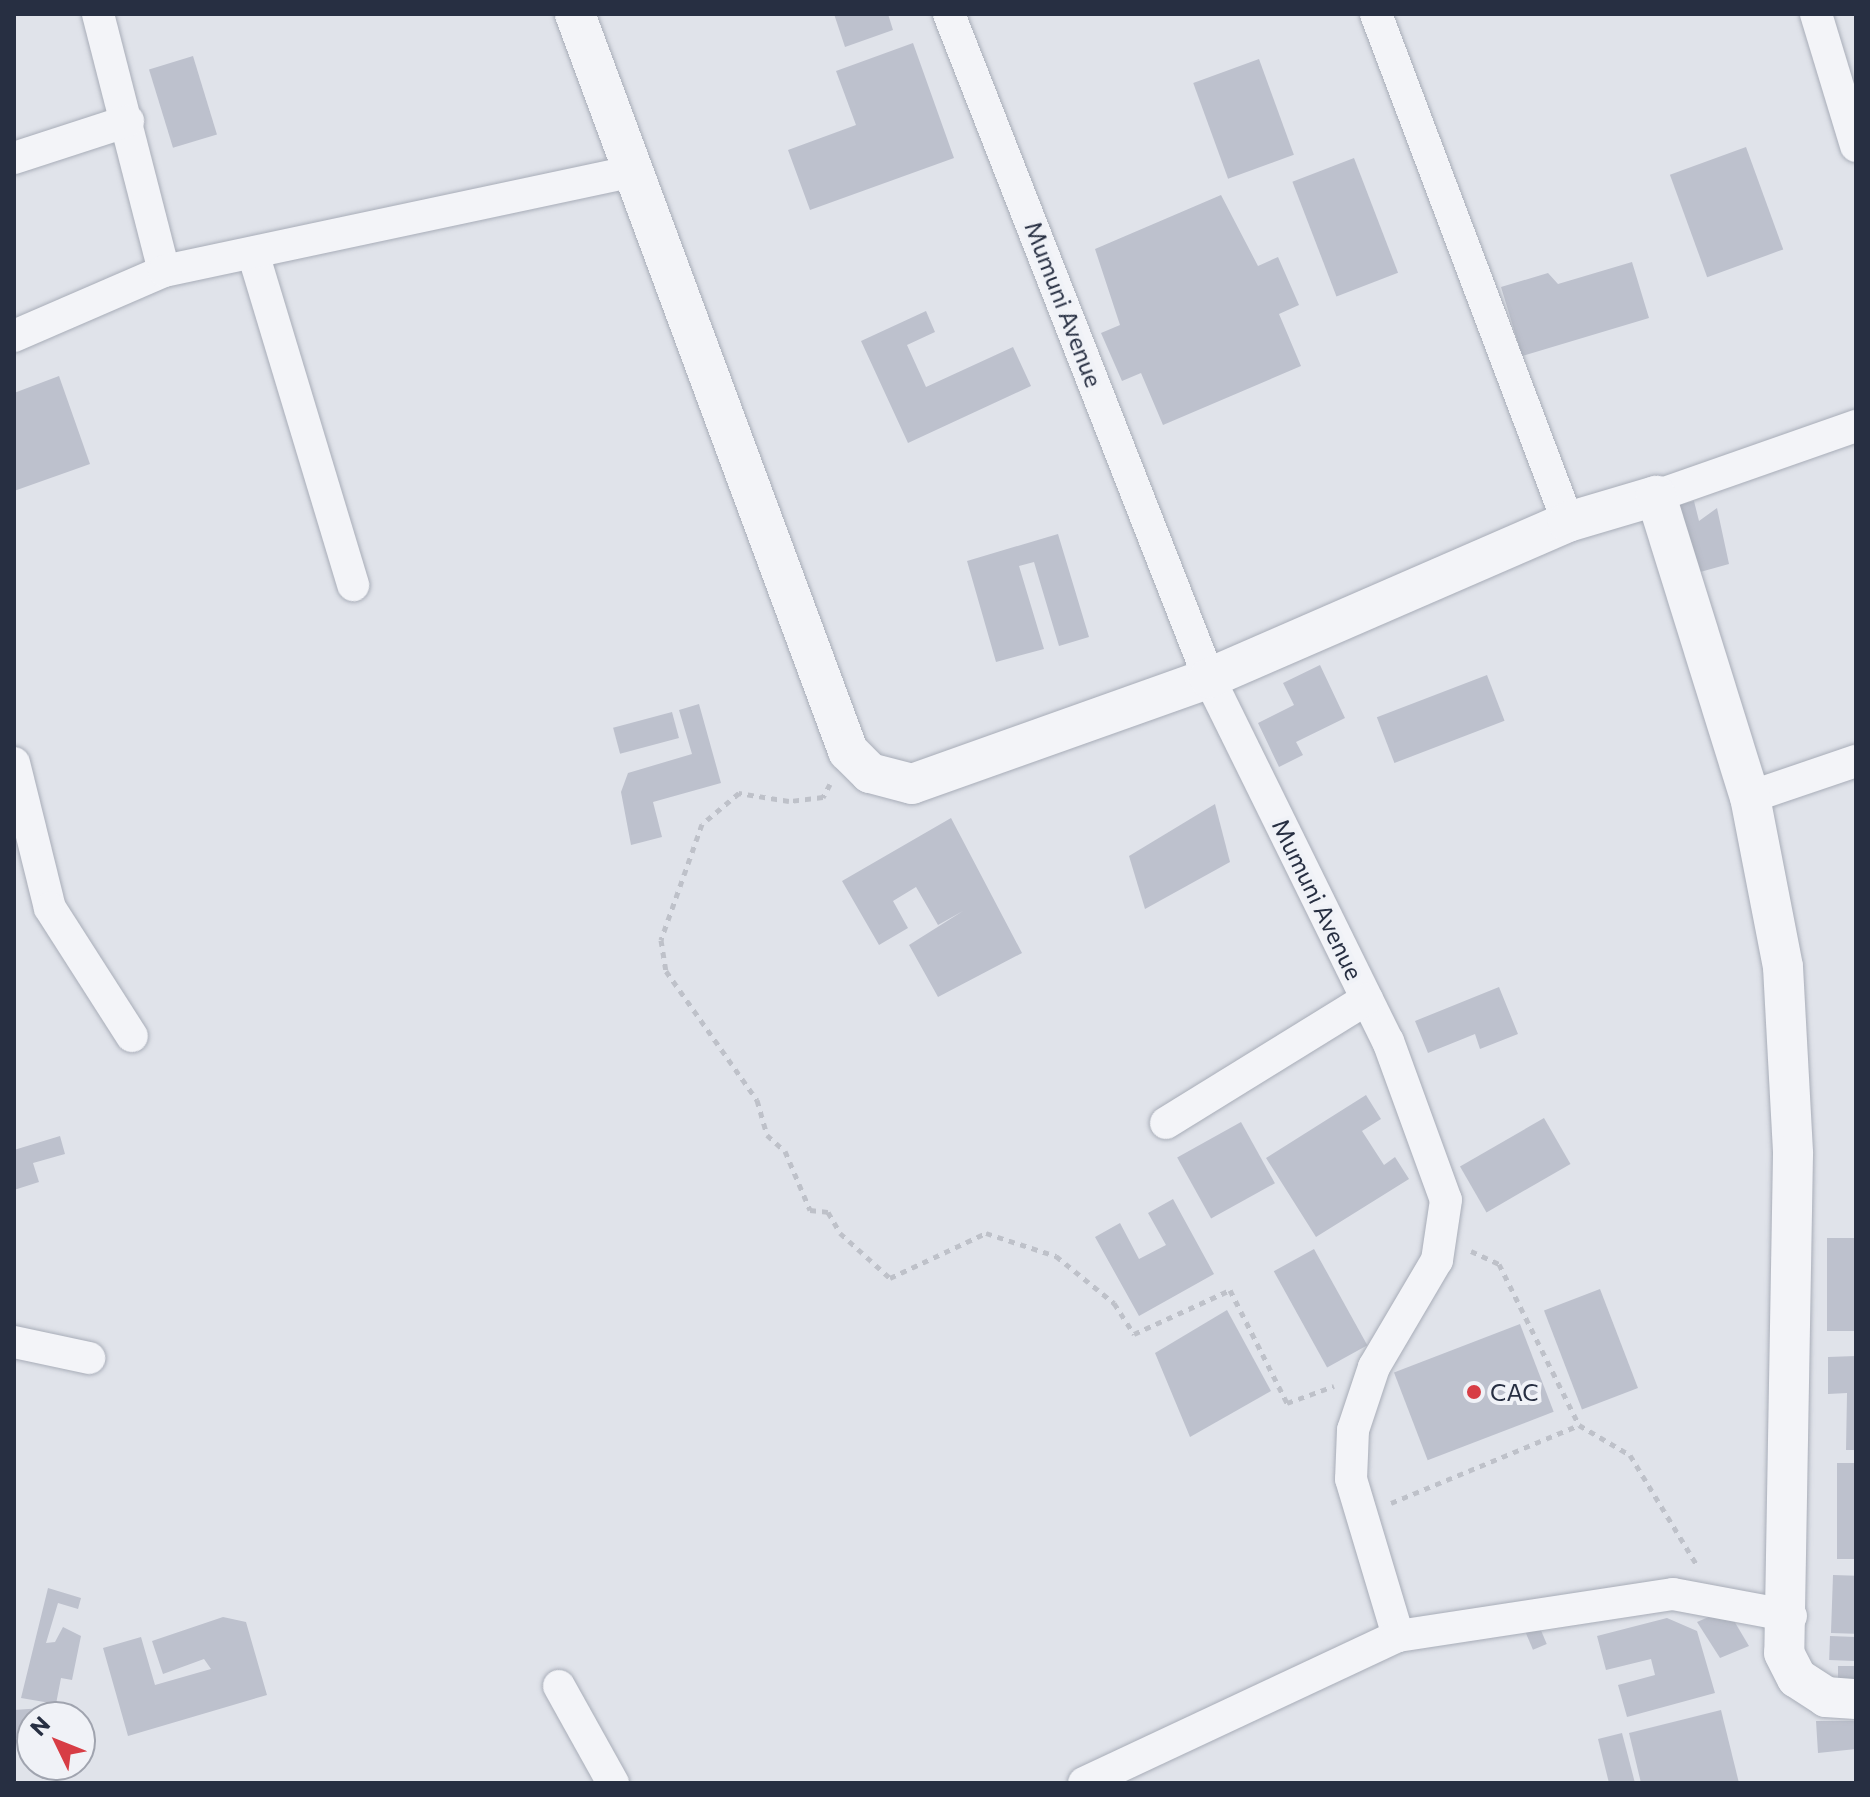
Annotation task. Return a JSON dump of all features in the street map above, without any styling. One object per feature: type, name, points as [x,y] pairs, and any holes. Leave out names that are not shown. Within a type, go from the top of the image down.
[{"type":"street","points":[[98,14],[128,121],[164,271]]},
{"type":"street","points":[[575,14],[848,751],[870,773],[912,784],[1209,678],[1568,522],[1656,496],[1856,426]]},
{"type":"street","name":"Mumuni Avenue","points":[[949,14],[1209,678],[1367,999],[1446,1200],[1439,1244],[1412,1314],[1374,1367],[1353,1430],[1351,1479],[1398,1636]]},
{"type":"street","points":[[1376,14],[1568,522]]},
{"type":"street","points":[[1816,14],[1856,146]]},
{"type":"street","points":[[14,158],[128,121]]},
{"type":"street","points":[[14,336],[164,271],[633,171]]},
{"type":"street","points":[[253,253],[353,585]]},
{"type":"street","points":[[1656,496],[1750,797],[1783,967],[1793,1154],[1791,1616],[1784,1653],[1797,1678],[1826,1697],[1856,1699]]},
{"type":"street","points":[[1750,797],[1856,761]]},
{"type":"street","points":[[14,763],[50,908],[132,1036]]},
{"type":"street","points":[[1166,1123],[1367,999]]},
{"type":"street","points":[[14,1342],[89,1358]]},
{"type":"street","points":[[1084,1783],[1398,1636],[1673,1594],[1791,1616]]},
{"type":"street","points":[[559,1686],[613,1783]]},
{"type":"path","points":[[848,751],[823,797],[789,801],[739,793],[702,824],[661,940],[666,971],[757,1100],[767,1135],[785,1151],[810,1210],[828,1212],[840,1233],[890,1278],[986,1233],[1056,1256],[1114,1303],[1134,1334],[1230,1290],[1287,1403],[1374,1367]]},
{"type":"path","points":[[1439,1244],[1499,1264],[1579,1425],[1630,1455],[1698,1561],[1692,1598]]},
{"type":"path","points":[[1361,1513],[1478,1473],[1579,1425]]},
{"type":"building","points":[[834,14],[888,14],[893,30],[845,47]]},
{"type":"building","points":[[913,43],[954,158],[810,210],[788,150],[856,125],[836,71]]},
{"type":"building","points":[[193,56],[217,134],[173,148],[149,69]]},
{"type":"building","points":[[1259,59],[1294,155],[1228,179],[1193,83]]},
{"type":"building","points":[[1746,147],[1783,249],[1707,277],[1670,175]]},
{"type":"building","points":[[1354,158],[1398,273],[1336,296],[1292,182]]},
{"type":"building","points":[[1221,195],[1258,266],[1278,257],[1299,305],[1279,314],[1301,366],[1163,425],[1141,373],[1122,381],[1101,333],[1120,325],[1095,249]]},
{"type":"building","points":[[1632,262],[1649,318],[1522,356],[1501,287],[1548,273],[1558,284]]},
{"type":"building","points":[[926,311],[935,332],[907,345],[926,387],[1013,347],[1031,386],[908,443],[861,341]]},
{"type":"building","points":[[59,376],[90,464],[14,491],[14,393]]},
{"type":"building","points":[[1694,501],[1699,521],[1717,508],[1729,564],[1693,574],[1672,507]]},
{"type":"building","points":[[1058,534],[1089,637],[1059,646],[1034,562],[1019,566],[1044,649],[996,662],[967,561]]},
{"type":"building","points":[[1320,665],[1345,718],[1296,742],[1303,755],[1279,767],[1258,723],[1294,705],[1283,683]]},
{"type":"building","points":[[1487,675],[1505,721],[1394,763],[1377,717]]},
{"type":"building","points":[[699,704],[721,783],[653,802],[662,837],[631,845],[621,792],[628,773],[692,754],[679,710]]},
{"type":"building","points":[[672,712],[679,738],[620,754],[613,728]]},
{"type":"building","points":[[1215,804],[1230,862],[1145,909],[1129,856]]},
{"type":"building","points":[[951,818],[1022,953],[938,997],[909,945],[963,911],[938,925],[916,887],[893,901],[908,928],[879,945],[842,881]]},
{"type":"building","points":[[1499,987],[1518,1034],[1480,1049],[1475,1034],[1428,1053],[1415,1021]]},
{"type":"building","points":[[1366,1095],[1381,1119],[1362,1131],[1384,1165],[1395,1157],[1409,1179],[1316,1237],[1266,1158]]},
{"type":"building","points":[[1544,1118],[1570,1164],[1486,1212],[1460,1166]]},
{"type":"building","points":[[1241,1122],[1275,1183],[1211,1219],[1177,1157]]},
{"type":"building","points":[[60,1136],[65,1154],[33,1163],[39,1182],[14,1190],[14,1150]]},
{"type":"building","points":[[1173,1199],[1214,1274],[1139,1316],[1095,1237],[1120,1223],[1139,1259],[1166,1245],[1148,1213]]},
{"type":"building","points":[[1827,1238],[1856,1238],[1856,1331],[1827,1331]]},
{"type":"building","points":[[1314,1249],[1367,1345],[1327,1368],[1274,1271]]},
{"type":"building","points":[[1600,1289],[1638,1388],[1582,1409],[1544,1311]]},
{"type":"building","points":[[1227,1310],[1271,1391],[1190,1437],[1155,1353]]},
{"type":"building","name":"CAC","points":[[1520,1324],[1554,1412],[1428,1460],[1394,1372]]},
{"type":"building","points":[[1856,1356],[1856,1450],[1846,1450],[1847,1393],[1828,1394],[1828,1357]]},
{"type":"building","points":[[1837,1463],[1856,1463],[1856,1559],[1837,1559]]},
{"type":"building","points":[[1833,1575],[1856,1576],[1854,1634],[1831,1633]]},
{"type":"building","points":[[48,1588],[81,1598],[78,1609],[58,1603],[46,1643],[55,1642],[63,1627],[81,1636],[72,1680],[61,1678],[57,1701],[21,1698]]},
{"type":"building","points":[[1727,1609],[1749,1646],[1720,1658],[1697,1622]]},
{"type":"building","points":[[223,1617],[246,1622],[267,1695],[128,1736],[103,1648],[141,1637],[155,1685],[211,1669],[204,1659],[163,1674],[152,1641]]},
{"type":"building","points":[[1667,1618],[1697,1631],[1715,1693],[1627,1717],[1618,1685],[1655,1675],[1651,1659],[1606,1670],[1597,1636]]},
{"type":"building","points":[[1537,1621],[1547,1644],[1533,1650],[1523,1627]]},
{"type":"building","points":[[1830,1636],[1856,1637],[1855,1661],[1829,1660]]},
{"type":"building","points":[[1838,1666],[1856,1666],[1856,1690],[1838,1690]]},
{"type":"building","points":[[14,1710],[16,1710],[14,1738]]},
{"type":"building","points":[[1721,1710],[1739,1783],[1641,1783],[1629,1733]]},
{"type":"building","points":[[1816,1721],[1856,1721],[1856,1749],[1818,1753]]},
{"type":"building","points":[[1622,1733],[1635,1783],[1609,1783],[1598,1739]]},
{"type":"place","name":"CAC","points":[[1474,1392]]}]
